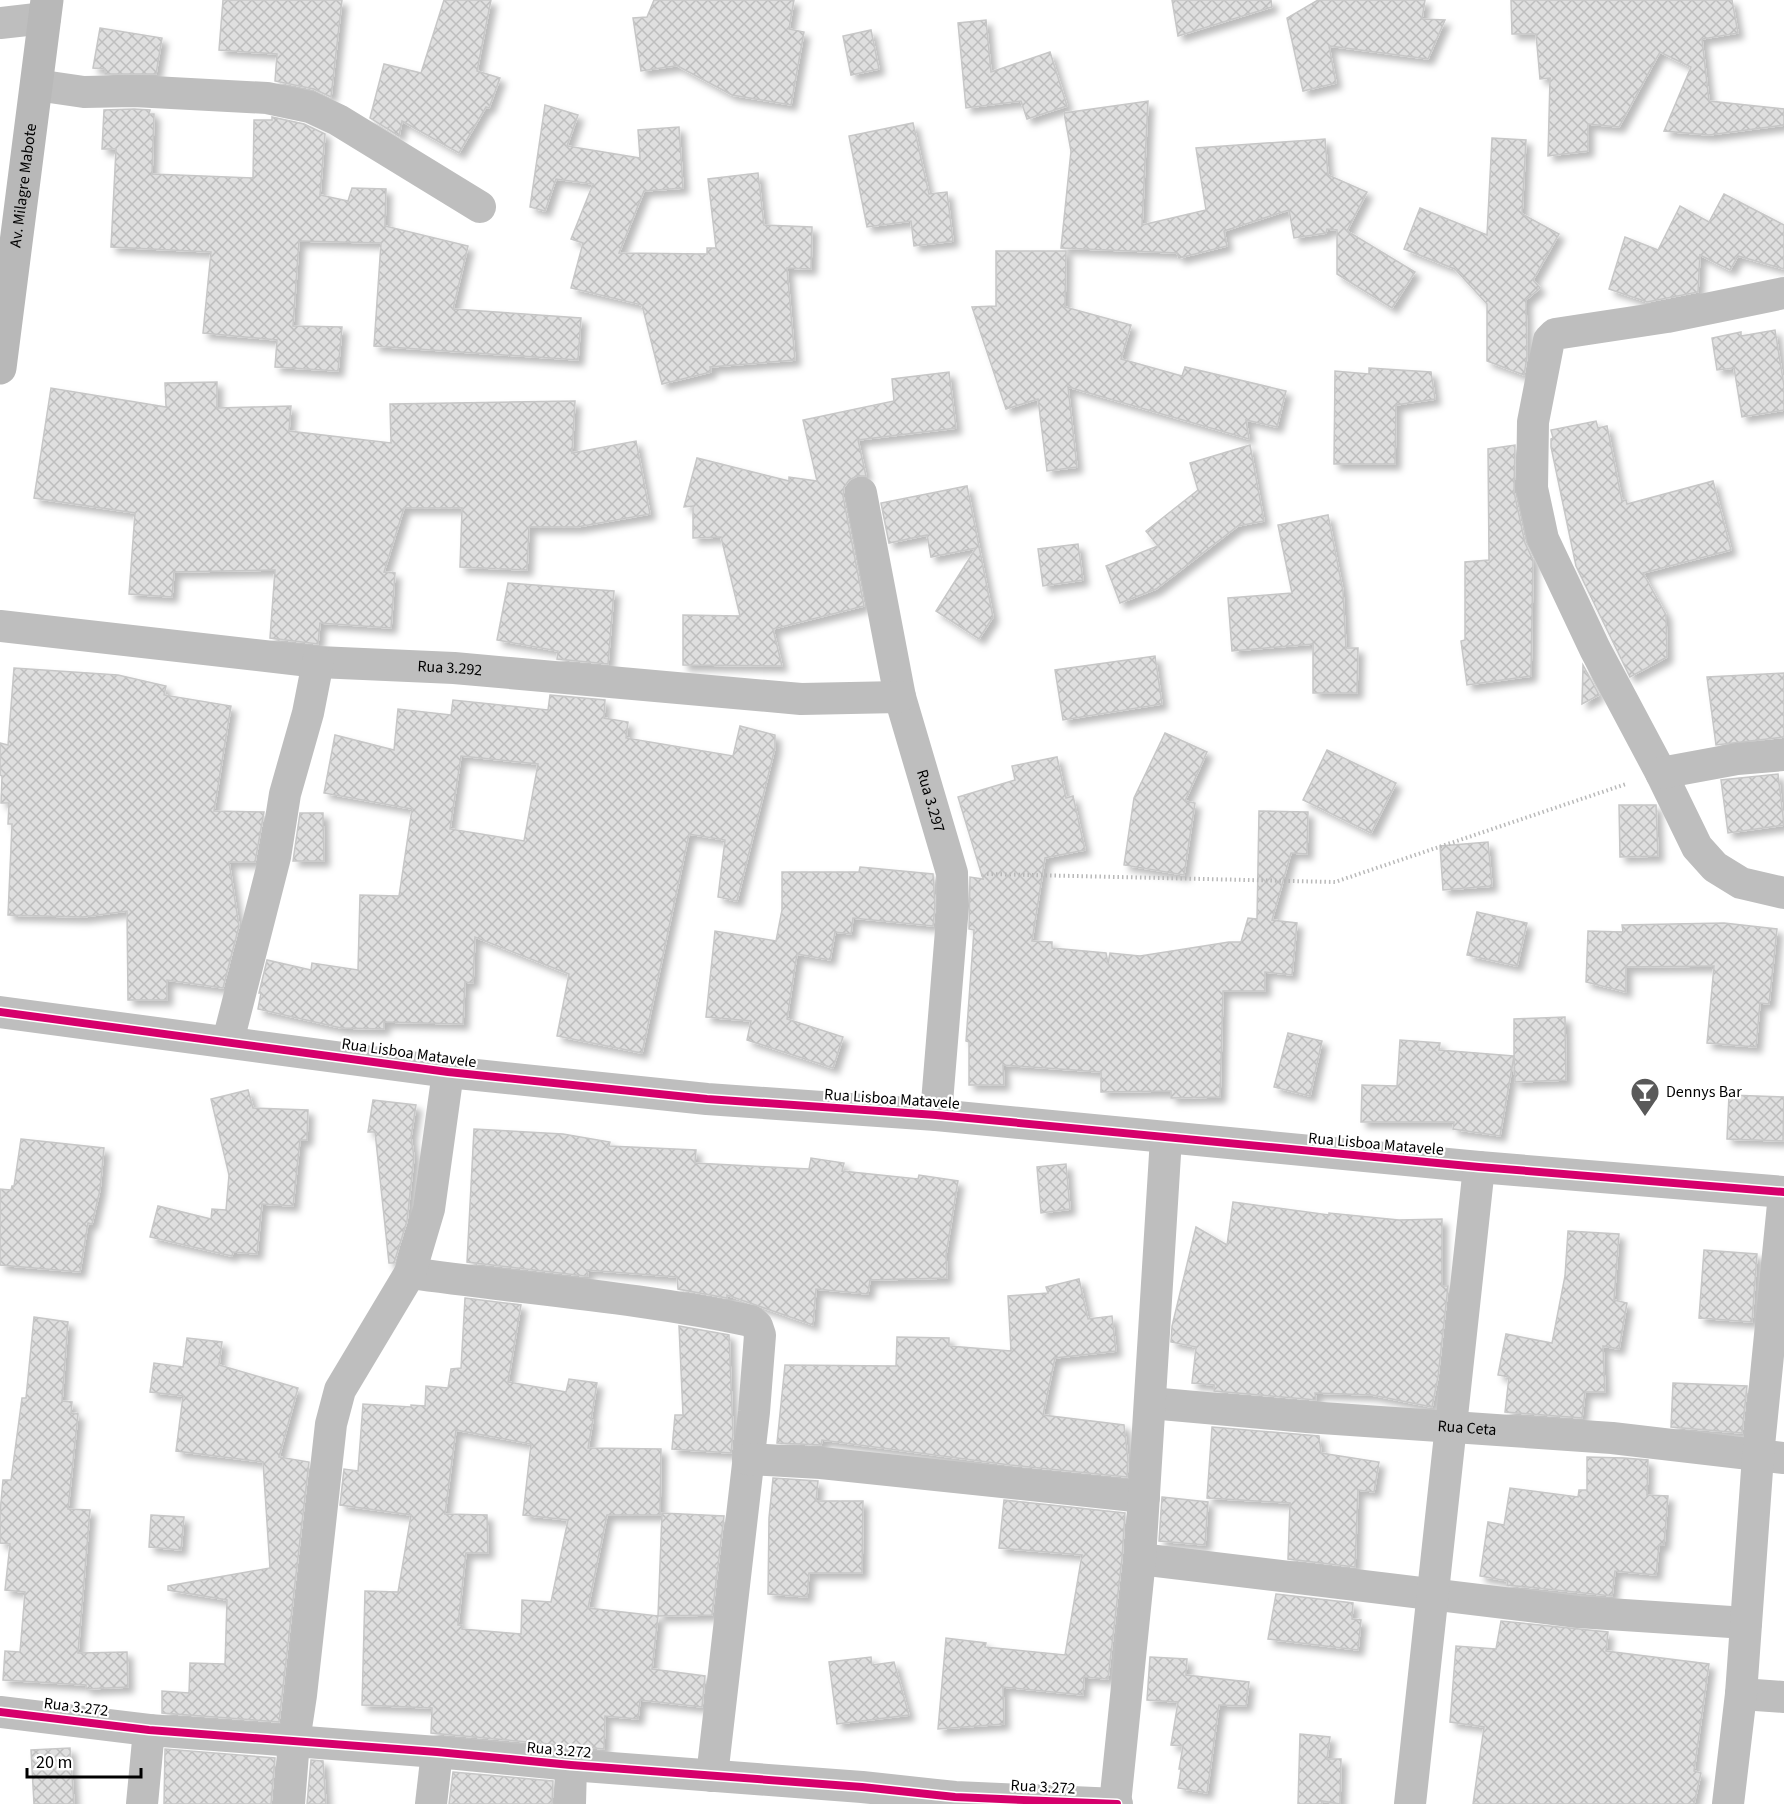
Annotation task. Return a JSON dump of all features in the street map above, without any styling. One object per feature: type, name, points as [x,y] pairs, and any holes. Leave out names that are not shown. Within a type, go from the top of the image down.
[{"type":"street","points":[[0,23],[46,9]]},
{"type":"street","name":"Av. Milagre Mabote","points":[[0,369],[46,9]]},
{"type":"street","points":[[36,85],[84,92],[134,91],[267,98],[310,107],[338,120],[480,207]]},
{"type":"street","points":[[1784,293],[1667,317],[1555,334],[1550,340],[1533,422],[1532,488],[1543,539],[1595,649],[1661,773],[1697,847],[1715,867],[1741,883],[1784,893]]},
{"type":"street","name":"Rua 3.297","points":[[861,493],[900,697],[952,873],[953,906],[936,1115]]},
{"type":"street","name":"Rua 3.292","points":[[0,626],[318,662],[454,668],[801,699],[900,697]]},
{"type":"street","points":[[228,1041],[275,857],[285,794],[308,713],[318,662]]},
{"type":"street","points":[[1661,773],[1737,759],[1784,755]]},
{"type":"street","name":"Rua Lisboa Matavele","points":[[0,1012],[447,1072],[707,1100],[936,1115],[1479,1167],[1784,1193]]},
{"type":"street","points":[[289,1804],[294,1741],[331,1424],[340,1390],[410,1274],[429,1209],[447,1072]]},
{"type":"street","points":[[1116,1804],[1140,1559],[1166,1138]]},
{"type":"street","points":[[1410,1804],[1479,1167]]},
{"type":"street","points":[[1728,1804],[1741,1694],[1746,1623],[1771,1457],[1784,1193]]},
{"type":"street","points":[[410,1274],[579,1293],[705,1312],[751,1322],[757,1326],[760,1335],[754,1412],[712,1776]]},
{"type":"street","name":"Rua Ceta","points":[[1150,1403],[1307,1417],[1612,1438],[1771,1457]]},
{"type":"street","points":[[748,1459],[821,1463],[1144,1497]]},
{"type":"street","points":[[1140,1559],[1578,1612],[1746,1623]]},
{"type":"street","points":[[1741,1694],[1784,1697]]},
{"type":"street","name":"Rua 3.272","points":[[0,1712],[149,1730],[712,1776],[761,1792],[862,1787],[955,1800],[1116,1804]]},
{"type":"street","points":[[142,1804],[149,1730]]},
{"type":"street","points":[[431,1804],[437,1752]]},
{"type":"street","points":[[570,1804],[571,1765]]},
{"type":"path","points":[[952,873],[1335,882],[1661,773]]},
{"type":"building","points":[[223,0],[342,0],[331,97],[314,89],[275,81],[277,54],[219,50]]},
{"type":"building","points":[[444,0],[491,0],[477,71],[500,78],[489,108],[486,107],[459,153],[402,121],[399,136],[370,118],[384,64],[421,73]]},
{"type":"building","points":[[654,0],[794,0],[789,29],[804,32],[791,105],[732,95],[674,64],[675,66],[641,71],[633,18],[647,17]]},
{"type":"building","points":[[1172,0],[1271,0],[1272,7],[1178,36]]},
{"type":"building","points":[[1318,0],[1425,0],[1422,19],[1445,20],[1428,59],[1329,46],[1336,83],[1303,91],[1287,18]]},
{"type":"building","points":[[1511,0],[1732,0],[1738,33],[1702,39],[1709,101],[1784,109],[1784,125],[1709,135],[1664,131],[1691,67],[1660,52],[1619,127],[1588,124],[1588,151],[1548,156],[1550,78],[1540,79],[1536,34],[1512,34]]},
{"type":"building","points":[[986,20],[991,72],[1050,52],[1067,106],[1027,119],[1021,101],[966,108],[958,23]]},
{"type":"building","points":[[100,28],[162,38],[156,74],[105,74],[105,69],[93,68]]},
{"type":"building","points":[[871,30],[879,69],[851,75],[843,36]]},
{"type":"building","points":[[1148,101],[1142,225],[1206,210],[1196,148],[1325,139],[1328,175],[1367,192],[1347,231],[1415,272],[1392,308],[1337,274],[1337,230],[1327,229],[1326,233],[1294,238],[1289,210],[1224,231],[1227,246],[1179,258],[1177,253],[1061,248],[1071,151],[1064,113]]},
{"type":"building","points":[[545,105],[578,115],[567,146],[640,158],[638,130],[679,127],[683,188],[644,191],[619,253],[707,254],[707,248],[716,248],[708,179],[758,173],[764,225],[812,227],[811,269],[787,268],[795,360],[710,367],[711,372],[662,384],[642,305],[571,288],[583,243],[571,239],[593,184],[556,179],[545,211],[530,207]]},
{"type":"building","points":[[104,110],[150,110],[149,114],[154,114],[152,174],[253,178],[254,120],[272,120],[272,117],[304,124],[325,134],[320,195],[348,201],[352,188],[386,189],[385,226],[468,246],[453,309],[581,318],[578,360],[374,346],[381,243],[299,241],[293,326],[342,327],[338,371],[275,367],[277,340],[203,333],[211,252],[111,247],[116,149],[102,149]]},
{"type":"building","points":[[913,123],[929,194],[947,192],[953,241],[914,246],[911,221],[867,227],[849,136]]},
{"type":"building","points":[[1492,138],[1526,140],[1522,214],[1559,234],[1533,280],[1540,288],[1526,300],[1527,357],[1524,375],[1487,361],[1487,304],[1455,269],[1404,249],[1420,208],[1487,235]]},
{"type":"building","points":[[1724,194],[1784,225],[1784,269],[1738,256],[1730,270],[1700,255],[1698,292],[1647,302],[1609,289],[1625,237],[1658,250],[1680,206],[1709,222]]},
{"type":"building","points":[[996,251],[1066,251],[1065,307],[1131,325],[1121,359],[1182,376],[1185,367],[1286,391],[1277,427],[1246,420],[1249,439],[1068,387],[1077,467],[1047,471],[1038,399],[1006,409],[972,307],[996,306]]},
{"type":"building","points":[[1775,330],[1784,386],[1784,410],[1742,417],[1734,368],[1717,370],[1712,338],[1741,332],[1741,336]]},
{"type":"building","points":[[1369,368],[1431,372],[1435,399],[1396,405],[1395,464],[1334,464],[1335,371],[1369,374]]},
{"type":"building","points":[[949,372],[956,428],[858,440],[866,476],[857,476],[849,480],[844,487],[843,496],[864,606],[773,629],[782,666],[683,665],[683,615],[740,616],[721,537],[693,538],[693,506],[684,507],[697,458],[789,481],[789,477],[817,481],[803,420],[894,401],[892,379]]},
{"type":"building","points":[[217,382],[217,408],[291,406],[289,431],[391,443],[390,404],[575,401],[572,453],[636,441],[650,514],[577,527],[529,527],[527,570],[460,567],[462,508],[404,508],[384,572],[395,573],[391,628],[320,623],[318,644],[270,638],[275,570],[174,572],[172,597],[129,594],[135,513],[34,498],[51,388],[166,407],[165,383]]},
{"type":"building","points":[[1596,421],[1598,428],[1607,426],[1622,501],[1626,500],[1627,504],[1713,481],[1731,550],[1643,573],[1666,615],[1667,657],[1630,677],[1576,566],[1551,447],[1553,438],[1551,430]]},
{"type":"building","points":[[1250,445],[1264,521],[1238,526],[1156,589],[1120,603],[1106,566],[1158,546],[1146,531],[1198,490],[1190,463]]},
{"type":"building","points":[[1515,445],[1514,492],[1525,543],[1533,560],[1531,676],[1467,685],[1461,641],[1465,640],[1465,562],[1489,560],[1488,449]]},
{"type":"building","points":[[967,486],[993,617],[979,639],[936,611],[976,548],[931,557],[927,535],[889,543],[881,503]]},
{"type":"building","points":[[1328,515],[1343,591],[1346,648],[1358,648],[1357,693],[1313,693],[1313,644],[1232,651],[1228,598],[1292,593],[1278,525]]},
{"type":"building","points":[[1078,544],[1083,580],[1043,586],[1038,549]]},
{"type":"building","points":[[508,583],[614,591],[608,664],[557,659],[558,651],[497,640]]},
{"type":"building","points":[[1155,656],[1162,704],[1063,720],[1055,670]]},
{"type":"building","points":[[1583,665],[1599,695],[1582,704]]},
{"type":"building","points":[[14,668],[118,675],[166,686],[164,695],[231,706],[214,811],[264,812],[255,862],[229,862],[239,926],[223,988],[167,980],[167,1000],[128,1000],[127,911],[83,917],[8,915],[12,824],[8,824],[9,803],[1,803],[0,743],[8,745]]},
{"type":"building","points":[[1784,673],[1784,737],[1716,745],[1707,677]]},
{"type":"building","points":[[550,695],[605,700],[604,718],[628,722],[626,738],[733,756],[740,726],[775,735],[775,748],[737,901],[718,897],[725,840],[689,834],[642,1053],[557,1036],[569,974],[475,937],[473,983],[465,982],[463,1024],[384,1022],[384,1029],[341,1028],[258,1009],[261,993],[259,993],[267,960],[311,970],[312,963],[358,970],[360,895],[399,896],[412,809],[324,793],[335,735],[394,750],[398,709],[451,715],[453,700],[548,710]],"holes":[[[461,756],[538,764],[524,841],[450,829]]]},
{"type":"building","points":[[1165,733],[1207,752],[1185,801],[1195,803],[1184,875],[1124,865],[1134,798]]},
{"type":"building","points":[[1327,750],[1396,783],[1371,833],[1303,800]]},
{"type":"building","points":[[1057,757],[1066,798],[1073,796],[1085,850],[1045,858],[1032,941],[1052,942],[1052,948],[1106,953],[1108,964],[1110,953],[1140,956],[1241,942],[1248,918],[1257,919],[1259,811],[1308,812],[1307,854],[1291,853],[1272,920],[1297,923],[1292,975],[1265,972],[1265,991],[1223,991],[1220,1097],[1171,1098],[1171,1091],[1101,1092],[1101,1072],[1003,1065],[1004,1085],[969,1085],[969,1042],[966,1041],[974,930],[969,929],[970,877],[983,879],[958,797],[1015,780],[1012,766]]},
{"type":"building","points":[[1778,774],[1784,825],[1728,833],[1721,780]]},
{"type":"building","points":[[1619,805],[1656,805],[1658,856],[1620,857]]},
{"type":"building","points":[[300,813],[323,813],[324,861],[293,861]]},
{"type":"building","points":[[1488,842],[1492,886],[1443,890],[1440,846]]},
{"type":"building","points":[[860,867],[933,874],[935,906],[933,926],[853,918],[851,934],[835,932],[830,960],[797,954],[787,1019],[843,1037],[833,1068],[747,1040],[751,1021],[706,1017],[715,931],[776,941],[782,910],[782,872],[859,872]]},
{"type":"building","points":[[1477,912],[1527,923],[1517,966],[1467,955]]},
{"type":"building","points":[[1724,923],[1777,929],[1769,1004],[1760,1003],[1756,1047],[1707,1043],[1714,966],[1626,967],[1626,992],[1586,982],[1588,931],[1623,932],[1622,925]]},
{"type":"building","points":[[1565,1017],[1566,1080],[1515,1082],[1514,1019]]},
{"type":"building","points":[[1288,1033],[1322,1041],[1310,1096],[1274,1087]]},
{"type":"building","points":[[1400,1040],[1440,1043],[1439,1050],[1514,1056],[1500,1136],[1453,1129],[1454,1122],[1361,1122],[1362,1085],[1397,1086]]},
{"type":"building","points":[[248,1090],[253,1108],[308,1110],[307,1140],[300,1140],[293,1206],[262,1204],[257,1254],[233,1252],[232,1256],[150,1237],[158,1206],[211,1219],[212,1209],[226,1210],[229,1175],[211,1099]]},
{"type":"building","points":[[1729,1095],[1784,1097],[1783,1141],[1727,1139]]},
{"type":"building","points":[[373,1100],[416,1105],[411,1137],[414,1157],[407,1221],[394,1263],[389,1263],[375,1132],[368,1132]]},
{"type":"building","points":[[474,1129],[563,1134],[610,1142],[609,1146],[696,1150],[695,1163],[809,1169],[811,1158],[844,1163],[842,1171],[918,1179],[919,1175],[958,1181],[946,1255],[947,1278],[870,1280],[868,1294],[816,1289],[813,1325],[727,1295],[727,1298],[678,1289],[677,1277],[587,1270],[588,1276],[585,1276],[467,1262]]},
{"type":"building","points":[[21,1139],[104,1148],[100,1190],[92,1224],[88,1223],[80,1272],[0,1265],[0,1189],[11,1190],[14,1186]]},
{"type":"building","points":[[1066,1164],[1070,1209],[1041,1213],[1037,1167]]},
{"type":"building","points":[[1233,1202],[1329,1215],[1329,1213],[1399,1220],[1442,1219],[1442,1286],[1448,1286],[1438,1377],[1432,1407],[1372,1395],[1315,1393],[1316,1400],[1214,1391],[1214,1385],[1192,1383],[1196,1347],[1171,1342],[1172,1326],[1196,1227],[1227,1245]]},
{"type":"building","points":[[1568,1231],[1619,1234],[1614,1300],[1627,1303],[1619,1349],[1603,1346],[1605,1392],[1585,1392],[1582,1418],[1505,1412],[1509,1377],[1498,1375],[1506,1334],[1552,1343],[1565,1276]]},
{"type":"building","points":[[1704,1250],[1757,1254],[1752,1322],[1699,1318]]},
{"type":"building","points":[[1079,1279],[1088,1319],[1112,1316],[1116,1351],[1055,1358],[1043,1415],[1124,1425],[1128,1460],[1127,1477],[1010,1465],[822,1440],[821,1445],[777,1443],[785,1365],[896,1366],[897,1337],[949,1338],[949,1346],[1011,1351],[1008,1296],[1048,1293],[1046,1287]]},
{"type":"building","points":[[465,1298],[521,1305],[508,1382],[566,1392],[569,1379],[597,1383],[588,1448],[661,1449],[660,1515],[607,1515],[588,1608],[658,1616],[652,1669],[705,1676],[702,1707],[640,1700],[638,1719],[605,1716],[604,1749],[431,1733],[432,1708],[362,1705],[365,1591],[398,1592],[411,1515],[340,1505],[344,1469],[358,1471],[363,1404],[425,1406],[426,1386],[448,1388],[451,1369],[461,1368]],"holes":[[[456,1430],[531,1444],[523,1515],[568,1520],[551,1602],[522,1600],[521,1634],[462,1629],[462,1625],[458,1625],[466,1553],[488,1553],[487,1515],[445,1514]]]},
{"type":"building","points":[[34,1317],[68,1322],[62,1401],[72,1402],[71,1413],[78,1414],[68,1509],[90,1510],[78,1653],[127,1652],[128,1687],[86,1689],[86,1685],[3,1680],[5,1651],[20,1652],[25,1592],[5,1590],[10,1544],[0,1543],[0,1513],[3,1480],[11,1480],[22,1398],[26,1398]]},
{"type":"building","points":[[679,1326],[729,1335],[733,1433],[731,1453],[672,1449],[675,1415],[683,1415]]},
{"type":"building","points":[[187,1338],[222,1342],[219,1365],[298,1388],[279,1457],[309,1462],[279,1722],[162,1713],[162,1691],[189,1693],[190,1663],[225,1664],[227,1600],[168,1590],[168,1586],[270,1568],[263,1462],[176,1451],[183,1396],[150,1392],[154,1363],[183,1367]]},
{"type":"building","points":[[1673,1383],[1747,1386],[1742,1433],[1671,1427]]},
{"type":"building","points":[[1212,1427],[1319,1436],[1321,1453],[1379,1462],[1374,1492],[1358,1490],[1355,1567],[1288,1559],[1290,1503],[1207,1498]]},
{"type":"building","points":[[1587,1457],[1648,1460],[1647,1495],[1668,1496],[1664,1545],[1659,1545],[1656,1575],[1615,1571],[1612,1596],[1507,1585],[1508,1581],[1480,1576],[1488,1522],[1504,1525],[1510,1488],[1578,1497],[1579,1490],[1587,1490]]},
{"type":"building","points":[[773,1478],[818,1481],[816,1501],[863,1501],[862,1573],[809,1573],[807,1597],[768,1594],[769,1518]]},
{"type":"building","points":[[1162,1497],[1208,1502],[1205,1545],[1159,1541]]},
{"type":"building","points":[[1004,1500],[1125,1513],[1108,1679],[1084,1677],[1083,1695],[1003,1687],[1004,1724],[938,1729],[946,1638],[986,1643],[985,1647],[1065,1655],[1082,1555],[999,1548]]},
{"type":"building","points":[[662,1513],[724,1516],[712,1615],[658,1616]]},
{"type":"building","points":[[151,1515],[184,1517],[181,1550],[149,1547]]},
{"type":"building","points":[[1276,1594],[1353,1603],[1352,1619],[1361,1620],[1358,1650],[1268,1639]]},
{"type":"building","points":[[1501,1621],[1608,1632],[1606,1651],[1709,1664],[1694,1771],[1701,1773],[1694,1804],[1473,1804],[1484,1727],[1450,1722],[1456,1646],[1496,1649]]},
{"type":"building","points":[[871,1657],[872,1665],[894,1662],[909,1715],[837,1724],[829,1662]]},
{"type":"building","points":[[1150,1657],[1187,1659],[1186,1675],[1249,1682],[1246,1706],[1219,1705],[1207,1793],[1178,1788],[1183,1746],[1171,1745],[1178,1702],[1147,1700]]},
{"type":"building","points":[[1300,1734],[1330,1737],[1327,1759],[1341,1759],[1340,1804],[1322,1801],[1322,1804],[1298,1804]]},
{"type":"building","points":[[70,1748],[74,1804],[34,1804],[31,1750]]},
{"type":"building","points":[[165,1749],[275,1758],[271,1804],[164,1804]]},
{"type":"building","points":[[311,1760],[323,1761],[326,1804],[307,1804]]},
{"type":"building","points":[[453,1772],[553,1781],[552,1804],[449,1804]]},
{"type":"cycle path","points":[[0,1012],[448,1072],[707,1099],[936,1115],[1479,1167],[1784,1192]]},
{"type":"cycle path","points":[[0,1712],[149,1730],[862,1787],[955,1797],[1117,1804]]},
{"type":"place","name":"Dennys Bar","points":[[1645,1118]]}]
